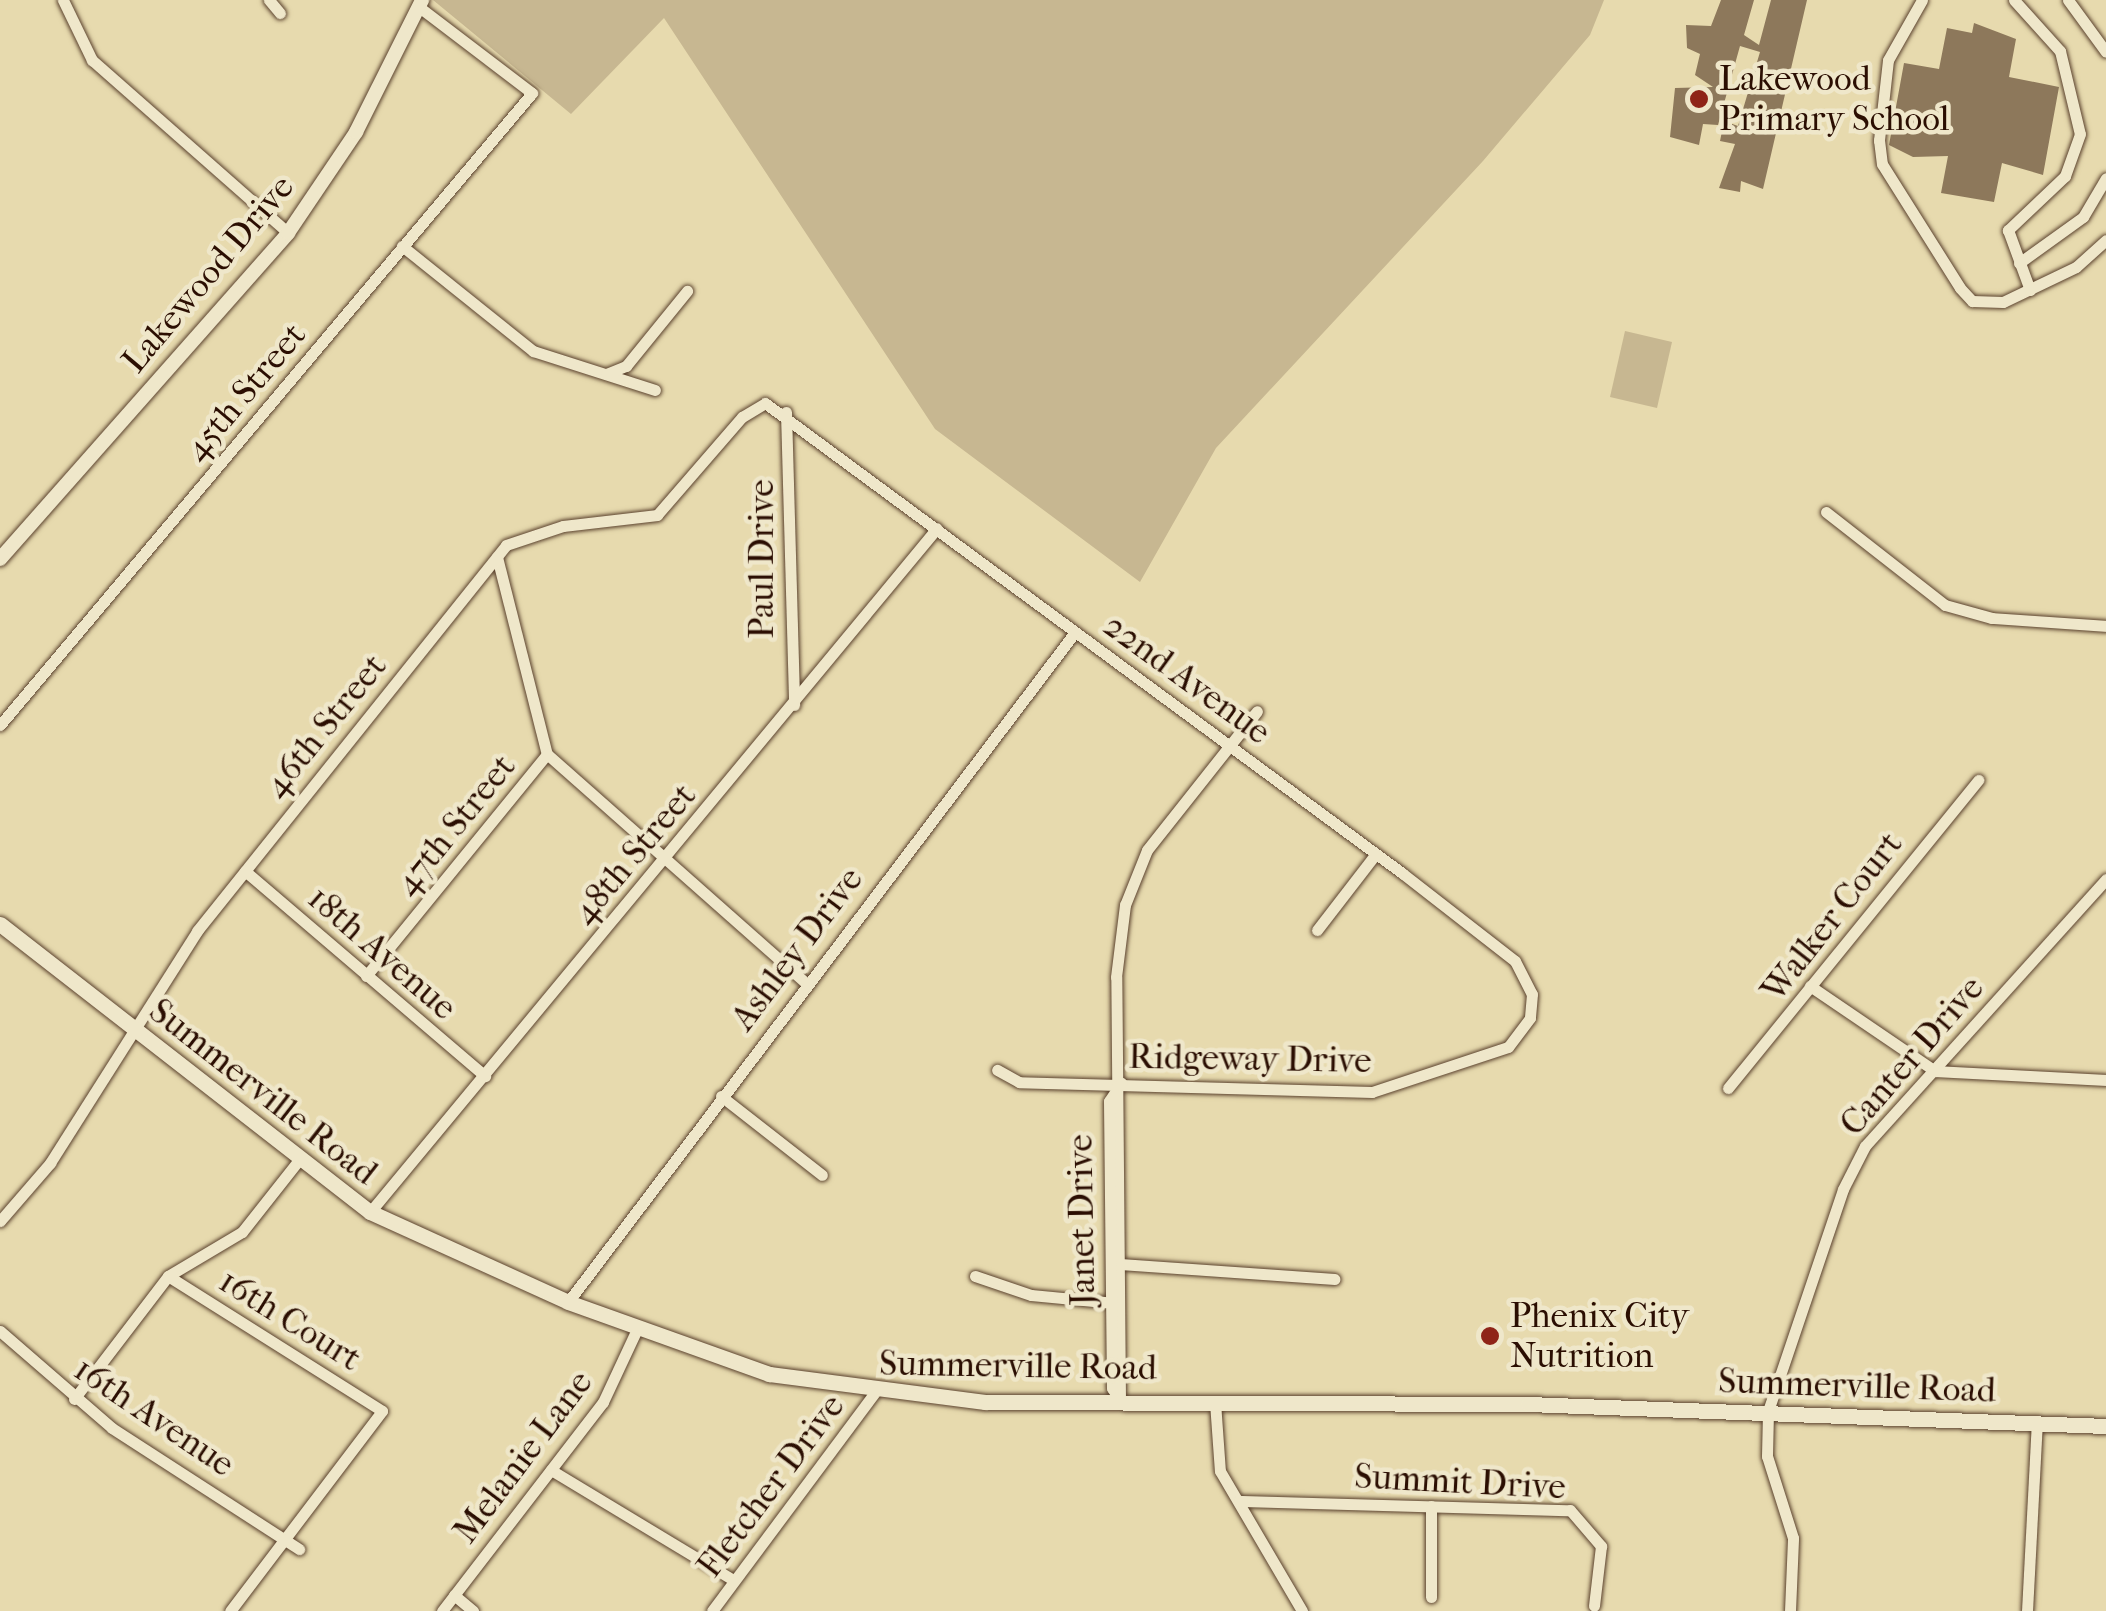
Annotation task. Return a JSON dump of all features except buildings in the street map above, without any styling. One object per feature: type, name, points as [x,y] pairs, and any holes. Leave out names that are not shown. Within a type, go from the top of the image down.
[{"type":"main road","name":"Summerville Road","points":[[0,924],[298,1160],[370,1212],[568,1302],[769,1374],[874,1394],[1768,1411],[2106,1426]]},
{"type":"street","points":[[63,0],[92,60],[288,232]]},
{"type":"street","points":[[269,0],[280,12]]},
{"type":"street","points":[[1922,0],[1888,60],[1882,164],[1972,301],[2030,290],[2106,240]]},
{"type":"street","points":[[2014,0],[2060,51],[2080,134],[2065,176],[2008,230],[2030,290]]},
{"type":"street","points":[[2068,0],[2106,52]]},
{"type":"street","name":"Lakewood Drive","points":[[0,559],[288,232],[356,132],[420,4]]},
{"type":"street","name":"45th Street","points":[[0,725],[532,93],[420,4]]},
{"type":"street","points":[[2019,262],[2083,218],[2106,178]]},
{"type":"street","points":[[402,246],[533,350],[654,390]]},
{"type":"street","points":[[606,374],[626,366],[687,291]]},
{"type":"street","name":"46th Street","points":[[0,1220],[50,1163],[244,870],[497,556],[528,534],[657,515],[753,407],[786,412]]},
{"type":"street","name":"22nd Avenue","points":[[786,412],[1515,961],[1532,1006]]},
{"type":"street","name":"Paul Drive","points":[[786,412],[794,705]]},
{"type":"street","points":[[1826,512],[1946,604],[1992,618],[2106,626]]},
{"type":"street","name":"48th Street","points":[[370,1212],[938,528]]},
{"type":"street","points":[[497,556],[546,754],[662,865],[806,983]]},
{"type":"street","name":"Ashley Drive","points":[[568,1302],[1075,632]]},
{"type":"street","name":"Janet Drive","points":[[1120,1400],[1112,1388],[1110,1303],[1117,1264],[1125,905],[1147,850],[1257,711]]},
{"type":"street","name":"47th Street","points":[[366,976],[546,754]]},
{"type":"street","name":"Walker Court","points":[[1728,1088],[1978,780]]},
{"type":"street","points":[[1317,930],[1375,854]]},
{"type":"street","name":"18th Avenue","points":[[244,870],[485,1076]]},
{"type":"street","name":"Canter Drive","points":[[1790,1611],[1793,1538],[1767,1456],[1768,1411],[1853,1167],[2106,878]]},
{"type":"street","points":[[1810,986],[1936,1071],[2106,1080]]},
{"type":"street","name":"Ridgeway Drive","points":[[998,1070],[1020,1082],[1372,1092],[1508,1048],[1532,1006]]},
{"type":"street","points":[[721,1096],[822,1174]]},
{"type":"street","points":[[74,1399],[168,1276],[242,1232],[298,1160]]},
{"type":"street","points":[[1117,1264],[1334,1279]]},
{"type":"street","name":"Janet Drive","points":[[1117,1264],[1124,1302],[1120,1400]]},
{"type":"street","name":"16th Court","points":[[168,1276],[382,1411],[285,1540]]},
{"type":"street","points":[[974,1276],[1031,1295],[1124,1302]]},
{"type":"street","name":"Melanie Lane","points":[[442,1611],[603,1402],[637,1329]]},
{"type":"street","name":"16th Avenue","points":[[0,1330],[74,1399],[299,1549]]},
{"type":"street","name":"Fletcher Drive","points":[[712,1611],[874,1394]]},
{"type":"street","points":[[1215,1402],[1220,1471],[1302,1611]]},
{"type":"street","points":[[2028,1611],[2037,1422]]},
{"type":"street","points":[[551,1470],[734,1580]]},
{"type":"street","name":"Summit Drive","points":[[1239,1501],[1582,1514],[1601,1546],[1594,1606]]},
{"type":"street","points":[[1431,1506],[1431,1597]]},
{"type":"street","points":[[230,1611],[285,1540]]},
{"type":"street","points":[[454,1594],[473,1611]]},
{"type":"shaded area","points":[[433,0],[1604,0],[1590,35],[1483,161],[1216,448],[1140,582],[935,429],[664,18],[571,114]]},
{"type":"shaded area","points":[[1625,331],[1672,342],[1657,408],[1610,397]]},
{"type":"place","name":"Lakewood Primary School","points":[[1699,99]]},
{"type":"place","name":"Phenix City Nutrition","points":[[1490,1336]]}]
